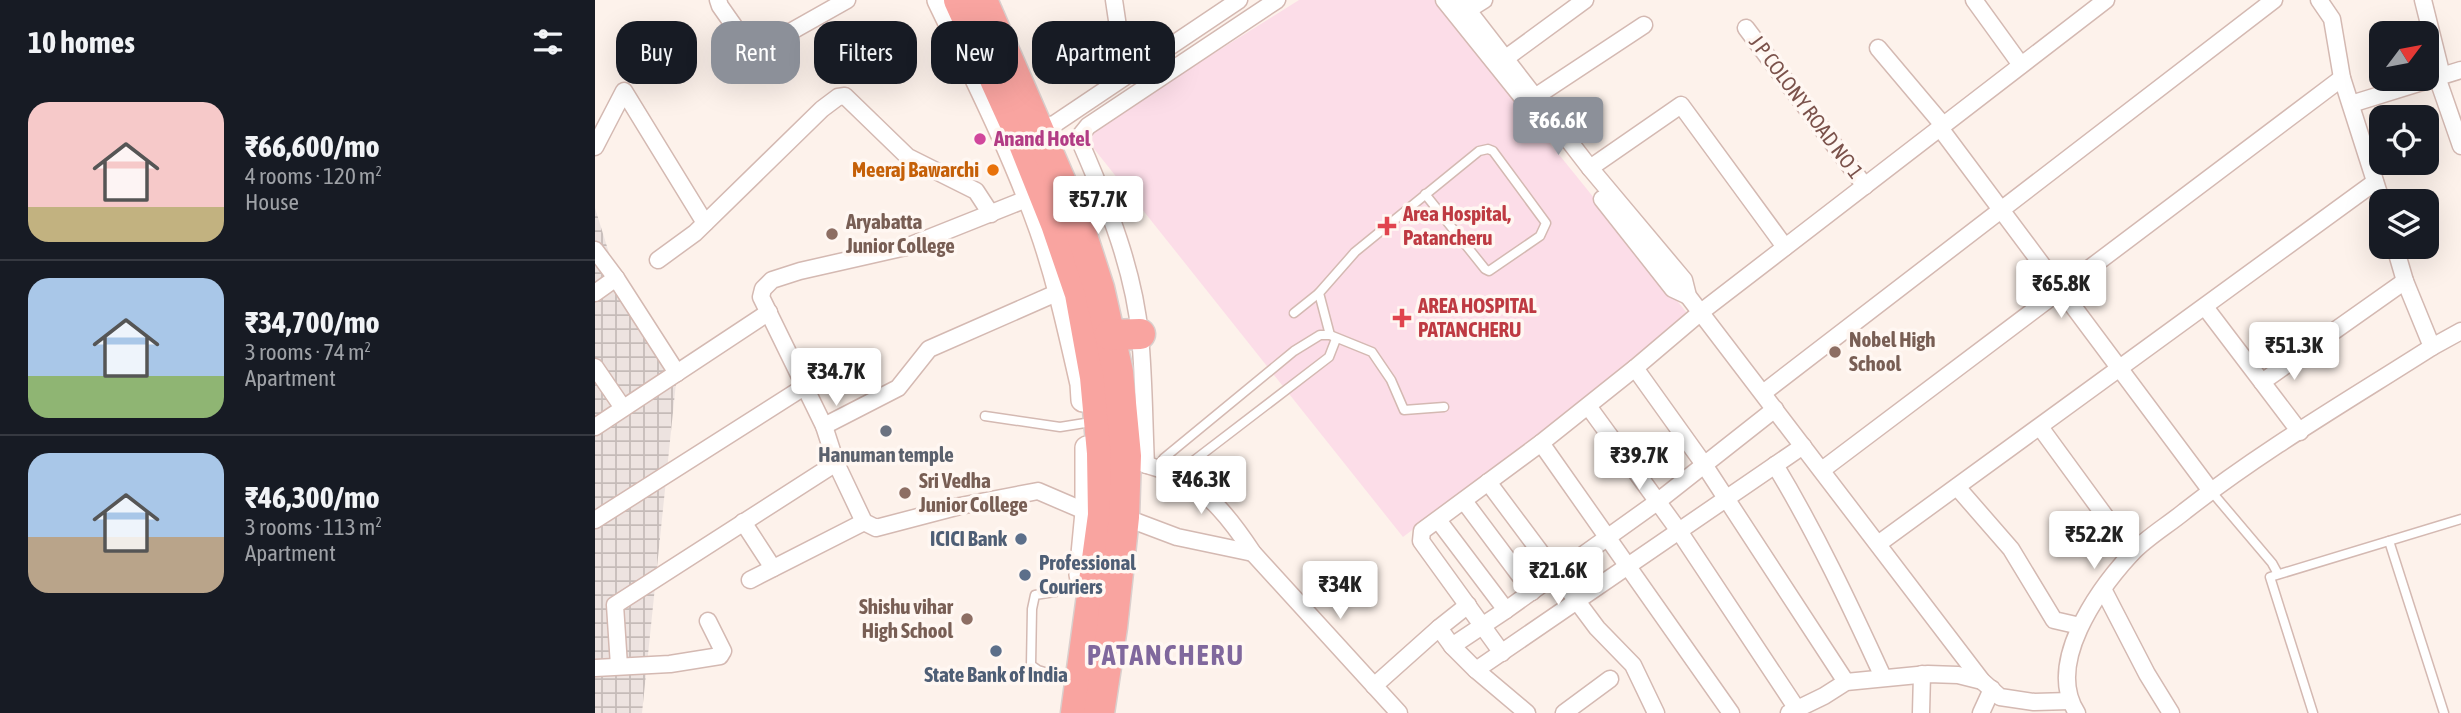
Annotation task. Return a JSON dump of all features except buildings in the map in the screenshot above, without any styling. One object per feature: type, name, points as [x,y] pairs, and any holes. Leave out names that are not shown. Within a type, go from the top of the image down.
[{"type":"highway","points":[[959,0],[1023,138],[1056,223],[1080,294],[1095,377],[1103,453],[1103,516],[1093,622],[1076,713]]},
{"type":"highway","points":[[982,0],[1023,138],[1076,217],[1099,288],[1143,463],[1093,622],[1099,713]]},
{"type":"highway","points":[[1110,335],[1140,334]]},
{"type":"street","points":[[718,0],[753,53],[847,0]]},
{"type":"street","points":[[939,0],[1023,138],[1029,198],[1061,291],[1082,384],[1088,454],[1087,512],[1080,588],[1093,622],[1068,678],[1063,713]]},
{"type":"street","points":[[1114,0],[1117,21]]},
{"type":"street","points":[[1175,42],[1239,0]]},
{"type":"street","points":[[1277,0],[1088,126],[1080,136],[1122,248],[1140,334],[1143,463],[1175,475],[1203,492],[1233,523],[1253,553],[1399,713]]},
{"type":"street","points":[[1444,0],[1682,288]]},
{"type":"street","points":[[1484,0],[1464,5],[1987,685],[2000,697],[2073,707],[2068,655],[2080,626],[2103,589],[2132,553],[2211,491],[2299,432],[2461,331]]},
{"type":"street","points":[[1506,58],[1585,0]]},
{"type":"street","points":[[1975,0],[2021,65]]},
{"type":"street","points":[[1763,393],[2274,0]]},
{"type":"street","points":[[2319,0],[2332,19],[2342,78],[2377,189]]},
{"type":"street","points":[[2423,0],[2440,76],[2461,146]]},
{"type":"street","points":[[1502,653],[1421,541],[1422,531],[1541,443],[1635,369],[1701,312],[1942,127],[2095,3]]},
{"type":"street","points":[[1535,97],[1644,25]]},
{"type":"street","name":"J P COLONY ROAD NO 1","points":[[1746,28],[1865,186]]},
{"type":"street","points":[[1878,48],[1942,127],[2211,491]]},
{"type":"street","points":[[2351,104],[2461,70]]},
{"type":"street","points":[[1822,470],[2342,78]]},
{"type":"street","points":[[1023,138],[1056,123],[1111,84]]},
{"type":"street","points":[[595,147],[624,91],[705,223]]},
{"type":"street","points":[[658,260],[695,233],[822,109],[838,97],[845,96],[908,157],[976,191],[991,214]]},
{"type":"street","points":[[1590,168],[1681,105],[1785,247]]},
{"type":"street","points":[[1878,544],[2375,182]]},
{"type":"street","points":[[1029,198],[906,247],[772,280],[763,289],[761,297],[824,425],[836,463],[864,522],[876,528],[960,506],[1038,491],[1087,512]]},
{"type":"street","points":[[595,250],[677,373]]},
{"type":"street","points":[[2399,259],[2432,347]]},
{"type":"street","points":[[595,293],[616,278]]},
{"type":"street","points":[[2262,382],[2405,281]]},
{"type":"street","points":[[824,425],[898,388],[929,349],[1061,291]]},
{"type":"street","points":[[2205,307],[2299,432]]},
{"type":"street","points":[[595,427],[769,312]]},
{"type":"street","points":[[595,367],[623,408]]},
{"type":"street","points":[[1635,369],[1703,463],[1846,682]]},
{"type":"street","points":[[595,520],[804,387]]},
{"type":"street","points":[[1588,406],[1679,531],[1793,711],[1846,682],[1883,677],[1958,675],[1987,685]]},
{"type":"street","points":[[1452,646],[1557,575],[1657,502],[1703,463],[1775,409]]},
{"type":"street","points":[[2040,427],[2132,553]]},
{"type":"street","points":[[1541,443],[1731,713]]},
{"type":"street","points":[[1476,670],[1803,446]]},
{"type":"street","points":[[619,666],[615,604],[836,463]]},
{"type":"street","points":[[1775,466],[1794,496],[1843,590],[1883,677]]},
{"type":"street","points":[[1488,482],[1597,628],[1633,665],[1656,713]]},
{"type":"street","points":[[1957,487],[2011,549],[2054,620],[2080,626]]},
{"type":"street","points":[[1464,501],[1532,592]]},
{"type":"street","points":[[1124,517],[1177,537],[1253,553]]},
{"type":"street","points":[[1438,520],[1506,610]]},
{"type":"street","points":[[743,522],[773,568]]},
{"type":"street","points":[[750,580],[864,522]]},
{"type":"street","points":[[2103,589],[2147,674],[2171,713]]},
{"type":"street","points":[[1374,686],[1468,605]]},
{"type":"street","points":[[595,668],[670,664],[720,656],[723,651],[708,621]]},
{"type":"street","points":[[1439,628],[1452,646],[1476,670],[1527,713]]},
{"type":"street","points":[[1921,713],[1922,674]]},
{"type":"street","points":[[1564,713],[1610,679]]},
{"type":"street","points":[[1982,713],[1987,685]]},
{"type":"lane","points":[[1294,313],[1319,293],[1355,252],[1425,194],[1479,151],[1493,151],[1546,223],[1540,236],[1489,271],[1425,194]]},
{"type":"lane","points":[[1175,475],[1329,357],[1333,337],[1319,293]]},
{"type":"lane","points":[[1143,463],[1164,458],[1294,351],[1319,335],[1333,337],[1372,352],[1391,380],[1404,410],[1444,407]]},
{"type":"lane","points":[[985,416],[1060,427],[1085,423]]},
{"type":"lane","points":[[2211,491],[2272,563],[2278,574]]},
{"type":"lane","points":[[2313,713],[2270,577],[2461,519]]},
{"type":"lane","points":[[2389,541],[2444,713]]},
{"type":"lane","points":[[1068,678],[1038,670],[1031,665],[1032,610],[1035,596],[1080,588]]},
{"type":"shaded area","name":"Area Hospital, Patancheru","points":[[1299,0],[1434,0],[1691,318],[1403,537],[1083,135],[1165,84],[1175,84],[1175,78]]},
{"type":"shaded area","points":[[595,208],[614,269],[677,373],[642,713],[595,713]]},
{"type":"place","name":"Anand Hotel","points":[[980,139]]},
{"type":"place","name":"Meeraj Bawarchi","points":[[993,170]]},
{"type":"place","name":"Area Hospital, Patancheru","points":[[1387,226]]},
{"type":"place","name":"Aryabatta Junior College","points":[[832,234]]},
{"type":"place","name":"AREA HOSPITAL PATANCHERU","points":[[1402,318]]},
{"type":"place","name":"Nobel High School","points":[[1835,352]]},
{"type":"place","name":"Hanuman temple","points":[[886,431]]},
{"type":"place","name":"Sri Vedha Junior College","points":[[905,493]]},
{"type":"place","name":"ICICI Bank","points":[[1021,539]]},
{"type":"place","name":"Professional Couriers","points":[[1025,575]]},
{"type":"place","name":"Shishu vihar High School","points":[[967,619]]},
{"type":"place","name":"State Bank of India","points":[[996,651]]},
{"type":"district","name":"PATANCHERU","points":[[1166,655]]}]
